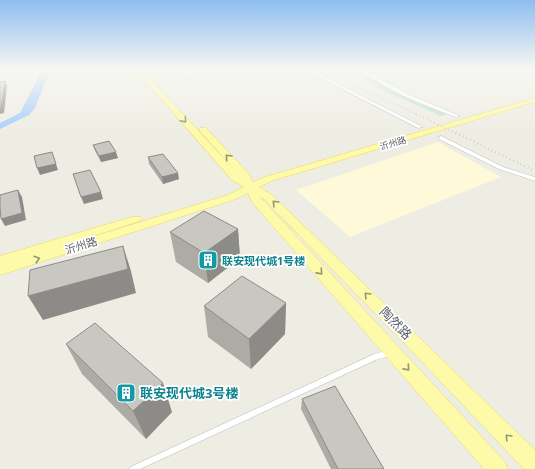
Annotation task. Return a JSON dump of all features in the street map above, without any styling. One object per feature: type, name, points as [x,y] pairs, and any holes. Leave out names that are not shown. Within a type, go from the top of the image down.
[{"type":"main road","name":"陶然路","points":[[164,92],[235,178],[268,197],[535,465]]},
{"type":"main road","name":"陶然路","points":[[166,92],[245,175],[256,200],[498,469]]},
{"type":"main road","points":[[310,169],[319,162],[535,99]]},
{"type":"main road","points":[[310,169],[324,169],[535,104]]},
{"type":"main road","name":"沂州路","points":[[0,261],[226,191],[272,184],[310,169]]},
{"type":"main road","name":"沂州路","points":[[0,270],[232,198],[252,188]]},
{"type":"street","points":[[350,92],[420,127]]},
{"type":"street","points":[[402,92],[458,116]]},
{"type":"street","points":[[441,138],[501,168],[523,174],[535,180]]},
{"type":"lane","points":[[133,469],[375,357],[393,352]]},
{"type":"shaded area","points":[[438,142],[501,177],[350,237],[296,190]]},
{"type":"green space","points":[[388,92],[400,92],[447,114],[441,116]]},
{"type":"water","points":[[31,92],[41,92],[35,108],[29,115],[0,129],[0,123],[20,113]]},
{"type":"building","points":[[0,92],[3,92],[1,108]]},
{"type":"building","points":[[109,141],[116,152],[99,156],[93,145]]},
{"type":"building","points":[[52,152],[56,164],[37,168],[34,156]]},
{"type":"building","points":[[163,154],[178,173],[162,177],[148,157]]},
{"type":"building","points":[[90,170],[101,192],[81,197],[73,174]]},
{"type":"building","points":[[18,190],[22,213],[1,219],[0,195]]},
{"type":"building","points":[[204,211],[238,229],[204,253],[170,232]]},
{"type":"building","points":[[123,246],[128,269],[28,296],[30,270]]},
{"type":"building","points":[[242,276],[286,303],[249,339],[204,306]]},
{"type":"building","points":[[95,323],[163,383],[133,411],[66,344]]},
{"type":"building","points":[[335,386],[384,469],[338,469],[302,399]]},
{"type":"railway","points":[[369,92],[418,115]]},
{"type":"railway","points":[[386,92],[400,100]]},
{"type":"railway","points":[[416,114],[535,171]]},
{"type":"place","name":"联安现代城1号楼","points":[[208,260]]},
{"type":"place","name":"联安现代城3号楼","points":[[126,393]]}]
